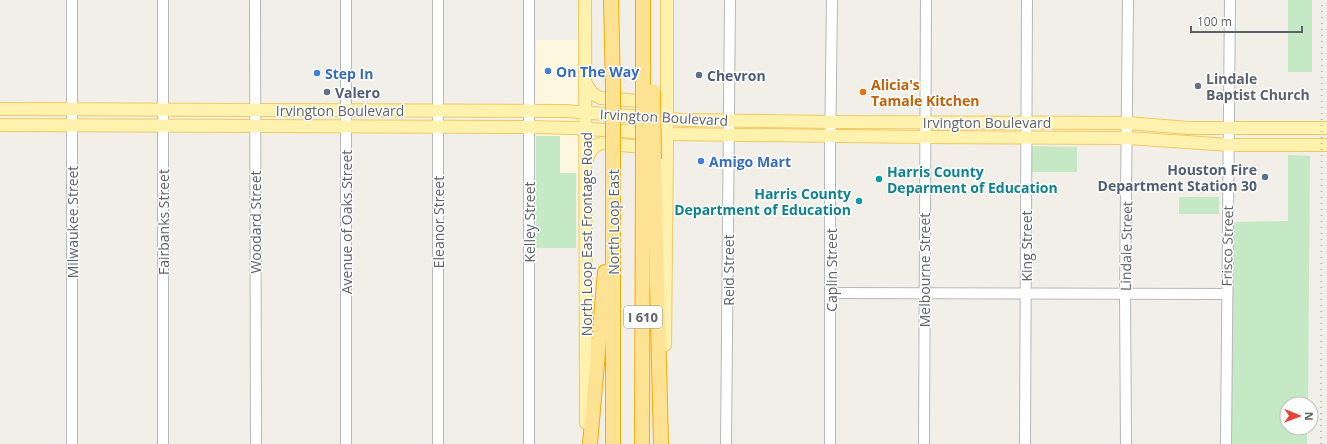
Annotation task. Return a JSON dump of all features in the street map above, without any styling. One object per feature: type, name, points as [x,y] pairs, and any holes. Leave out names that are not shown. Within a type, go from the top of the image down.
[{"type":"highway","name":"North Loop East","points":[[611,0],[613,88],[613,444]]},
{"type":"highway","name":"I 610","points":[[642,0],[642,62],[648,91],[642,444]]},
{"type":"highway","points":[[648,158],[661,444]]},
{"type":"highway","points":[[590,444],[613,176]]},
{"type":"main road","name":"North Loop East Frontage Road","points":[[585,0],[586,444]]},
{"type":"main road","points":[[664,444],[667,0]]},
{"type":"main road","points":[[585,82],[590,91],[595,96],[601,98],[657,102],[667,92]]},
{"type":"main road","name":"Irvington Boulevard","points":[[0,109],[566,111],[667,119],[831,122],[1128,123],[1188,128],[1327,128]]},
{"type":"main road","name":"Irvington Boulevard","points":[[0,125],[528,127],[667,134],[1128,138],[1230,145],[1327,144]]},
{"type":"main road","points":[[1262,128],[1262,144]]},
{"type":"main road","points":[[586,162],[591,149],[602,143],[652,148],[657,150],[662,156],[666,169]]},
{"type":"street","name":"Milwaukee Street","points":[[72,0],[72,444]]},
{"type":"street","name":"Fairbanks Street","points":[[163,0],[163,444]]},
{"type":"street","name":"Woodard Street","points":[[254,0],[256,444]]},
{"type":"street","name":"Avenue of Oaks Street","points":[[346,0],[346,444]]},
{"type":"street","name":"Eleanor Street","points":[[438,0],[438,444]]},
{"type":"street","name":"Kelley Street","points":[[529,0],[529,444]]},
{"type":"street","name":"Reid Street","points":[[726,444],[730,0]]},
{"type":"street","name":"Caplin Street","points":[[830,444],[830,136],[832,0]]},
{"type":"street","name":"Melbourne Street","points":[[924,444],[926,0]]},
{"type":"street","name":"King Street","points":[[1025,444],[1027,0]]},
{"type":"street","name":"Lindale Street","points":[[1126,444],[1125,293],[1128,138],[1128,0]]},
{"type":"street","name":"Frisco Street","points":[[1226,444],[1230,145],[1230,0]]},
{"type":"street","points":[[831,293],[1227,294]]},
{"type":"shaded area","points":[[536,40],[581,40],[581,173],[560,173],[560,136],[535,136]]},
{"type":"green space","points":[[1288,0],[1312,0],[1312,72],[1288,72]]},
{"type":"green space","points":[[536,136],[560,136],[560,173],[576,173],[576,248],[536,248]]},
{"type":"green space","points":[[1032,146],[1077,147],[1077,172],[1032,172]]},
{"type":"green space","points":[[1288,155],[1310,156],[1308,396],[1279,396],[1279,436],[1307,436],[1307,444],[1231,444],[1233,222],[1288,221]]},
{"type":"green space","points":[[1179,197],[1219,197],[1219,214],[1179,214]]},
{"type":"railway","points":[[1321,444],[1322,0]]},
{"type":"place","name":"On The Way","points":[[548,71]]},
{"type":"place","name":"Step In","points":[[317,73]]},
{"type":"place","name":"Chevron","points":[[699,75]]},
{"type":"place","name":"Lindale Baptist Church","points":[[1198,86]]},
{"type":"place","name":"Valero","points":[[327,92]]},
{"type":"place","name":"Alicia's Tamale Kitchen","points":[[863,92]]},
{"type":"place","name":"Amigo Mart","points":[[701,161]]},
{"type":"place","name":"Houston Fire Department Station 30","points":[[1265,177]]},
{"type":"place","name":"Harris County Deparment of Education","points":[[879,179]]},
{"type":"place","name":"Harris County Department of Education","points":[[859,201]]}]
